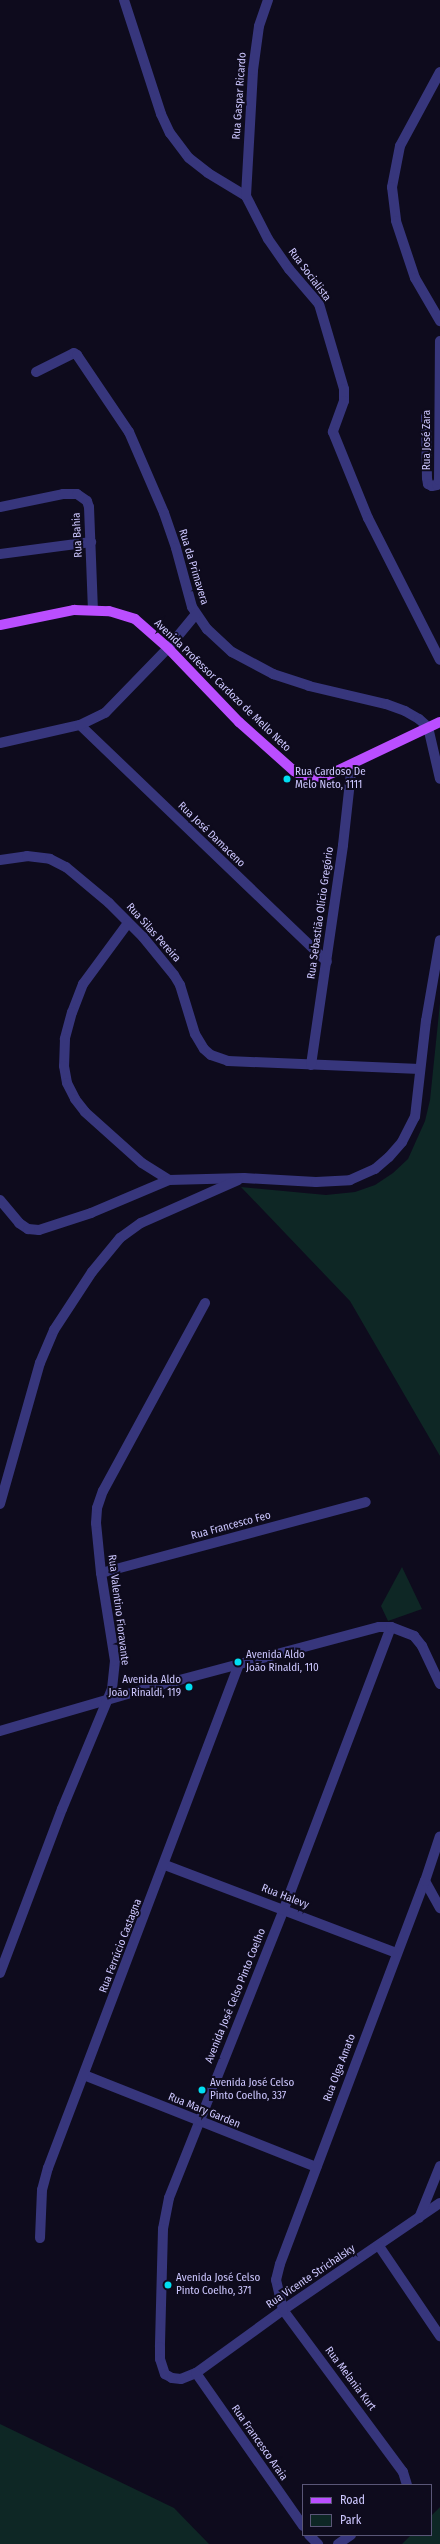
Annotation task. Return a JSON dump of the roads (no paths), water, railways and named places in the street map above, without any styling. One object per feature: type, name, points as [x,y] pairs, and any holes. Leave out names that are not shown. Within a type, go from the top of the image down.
[{"type":"main road","name":"Avenida Professor Cardozo de Mello Neto","points":[[0,625],[58,612],[93,610],[122,614],[135,619],[168,648],[239,722],[294,771],[313,777],[324,777],[440,722]]},
{"type":"street","points":[[124,0],[161,114],[170,133],[189,158],[208,173],[246,196]]},
{"type":"street","name":"Rua Gaspar Ricardo","points":[[246,196],[253,70],[259,26],[268,0]]},
{"type":"street","points":[[440,72],[400,146],[392,187],[396,221],[415,278],[440,321]]},
{"type":"street","name":"Rua Socialista","points":[[246,196],[268,239],[289,269],[318,304],[323,314],[345,394],[333,432],[368,518],[440,660]]},
{"type":"street","name":"Rua José Zara","points":[[426,416],[427,478],[428,484],[432,486],[437,485],[439,480],[440,341]]},
{"type":"street","name":"Rua da Primavera","points":[[36,372],[74,353],[78,355],[129,432],[164,513],[196,614],[232,652],[262,669],[309,686],[386,704],[405,711],[428,727]]},
{"type":"street","name":"Rua Bahia","points":[[0,507],[63,494],[77,494],[83,497],[89,507],[93,610]]},
{"type":"street","points":[[0,554],[91,542]]},
{"type":"street","points":[[0,743],[80,725],[110,709],[168,648],[196,614]]},
{"type":"street","name":"Rua José Damaceno","points":[[80,725],[327,962]]},
{"type":"street","points":[[428,727],[440,779]]},
{"type":"street","name":"Rua Sebastião Olício Gregório","points":[[311,1066],[327,962],[352,764]]},
{"type":"street","name":"Rua Silas Pereira","points":[[0,860],[37,856],[66,867],[109,902],[143,937],[174,975],[180,985],[195,1034],[204,1049],[211,1055],[228,1061],[311,1066],[420,1069]]},
{"type":"street","points":[[128,923],[83,984],[72,1012],[65,1039],[64,1066],[67,1083],[75,1100],[85,1112],[142,1163],[169,1180]]},
{"type":"street","points":[[0,1200],[19,1223],[28,1229],[38,1230],[91,1213],[169,1180],[244,1178],[316,1182],[350,1180],[375,1169],[402,1142],[410,1130],[418,1103],[420,1069],[440,940]]},
{"type":"street","points":[[1,1499],[40,1363],[54,1330],[92,1272],[120,1238],[141,1223],[244,1178]]},
{"type":"street","name":"Rua Valentino Fioravante","points":[[0,1973],[62,1809],[112,1689],[115,1660],[101,1573],[96,1524],[103,1491],[205,1303]]},
{"type":"street","name":"Rua Francesco Feo","points":[[101,1573],[366,1502]]},
{"type":"street","points":[[0,1731],[354,1632],[391,1627],[414,1636],[422,1646],[440,1684]]},
{"type":"street","name":"Avenida José Celso Pinto Coelho","points":[[196,2373],[181,2378],[172,2378],[165,2374],[160,2359],[165,2214],[198,2122],[284,1909],[391,1627]]},
{"type":"street","name":"Rua Ferrúcio Castagna","points":[[40,2238],[41,2197],[48,2168],[165,1865],[239,1664]]},
{"type":"street","name":"Rua Olga Amato","points":[[283,2310],[277,2292],[277,2273],[425,1881],[440,1836]]},
{"type":"street","name":"Rua Halevy","points":[[165,1865],[397,1953]]},
{"type":"street","points":[[425,1881],[440,1908]]},
{"type":"street","name":"Rua Mary Garden","points":[[84,2075],[198,2122],[316,2167]]},
{"type":"street","points":[[419,2218],[440,2166]]},
{"type":"street","name":"Rua Vicente Strichalsky","points":[[196,2373],[283,2310],[440,2203]]},
{"type":"street","points":[[379,2246],[440,2336]]},
{"type":"street","name":"Rua Melania Kurt","points":[[283,2310],[397,2463],[403,2472],[407,2484]]},
{"type":"street","name":"Rua Francesco Araia","points":[[196,2373],[302,2525]]},
{"type":"street","points":[[310,2536],[318,2544]]},
{"type":"street","points":[[338,2544],[350,2536]]},
{"type":"place","name":"Rua Cardoso De Melo Neto, 1111","points":[[287,779]]},
{"type":"place","name":"Avenida Aldo João Rinaldi, 110","points":[[238,1662]]},
{"type":"place","name":"Avenida Aldo João Rinaldi, 119","points":[[189,1687]]},
{"type":"place","name":"Avenida José Celso Pinto Coelho, 337","points":[[202,2090]]},
{"type":"place","name":"Avenida José Celso Pinto Coelho, 371","points":[[168,2285]]}]
